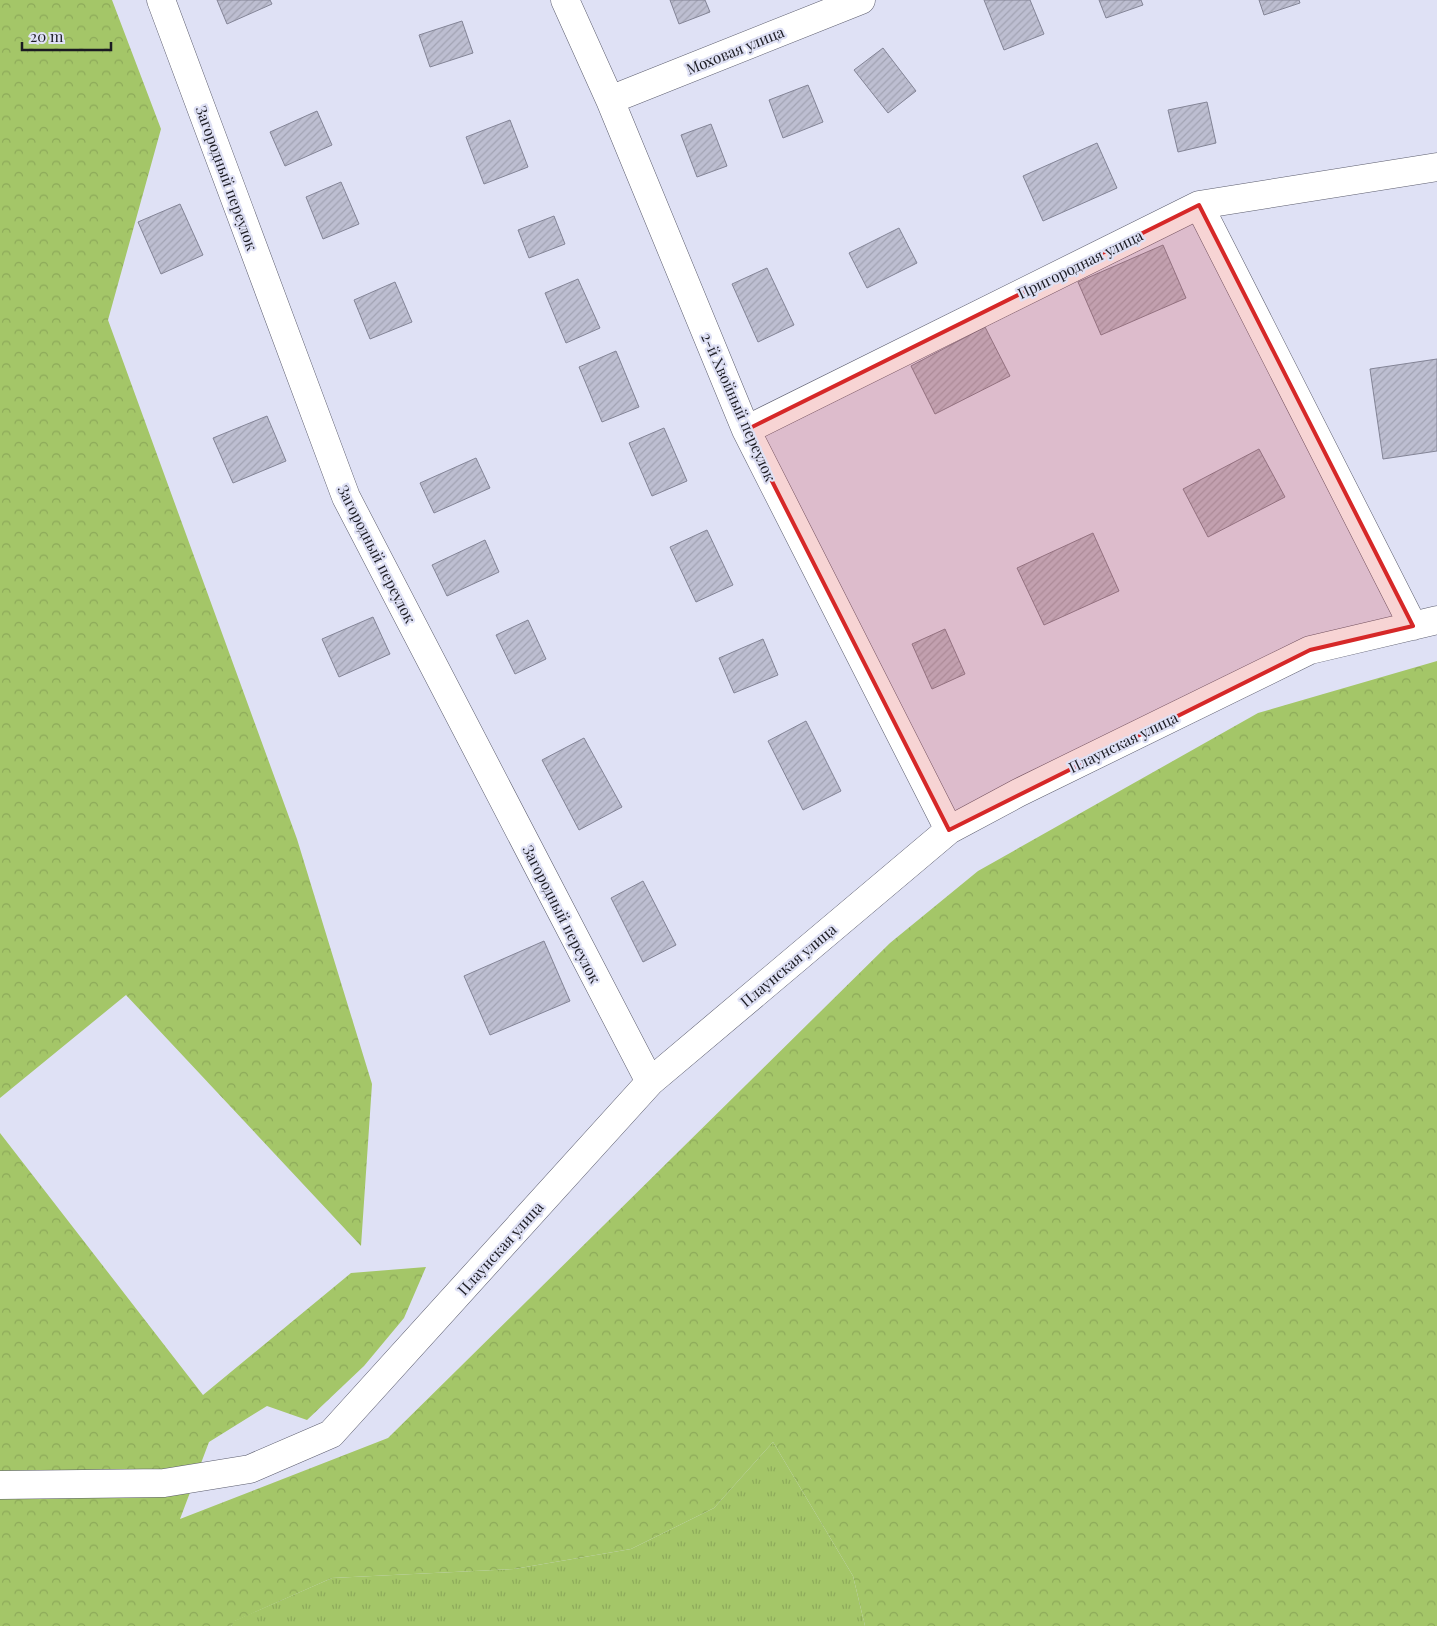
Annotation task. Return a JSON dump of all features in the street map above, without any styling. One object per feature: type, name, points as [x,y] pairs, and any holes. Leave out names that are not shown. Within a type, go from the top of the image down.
[{"type":"street","name":"Загородный переулок","points":[[161,0],[346,497],[650,1082]]},
{"type":"street","name":"2-й Хвойный переулок","points":[[565,0],[610,100],[746,430],[949,830]]},
{"type":"street","name":"Моховая улица","points":[[610,100],[861,0]]},
{"type":"street","name":"Пригородная улица","points":[[746,430],[1199,205],[1437,167]]},
{"type":"street","points":[[1199,205],[1425,623]]},
{"type":"street","name":"Плаунская улица","points":[[0,1485],[164,1483],[250,1468],[331,1434],[650,1082],[949,830],[1018,793],[1310,650],[1425,623]]},
{"type":"highlighted area","points":[[1199,205],[1413,626],[1310,650],[949,830],[746,430]]},
{"type":"green space","points":[[0,0],[112,0],[161,129],[108,320],[297,839],[372,1084],[361,1246],[126,995],[0,1098]]},
{"type":"green space","points":[[1437,661],[1437,1626],[865,1626],[853,1576],[773,1442],[714,1508],[631,1549],[514,1569],[332,1578],[235,1621],[231,1626],[0,1626],[0,1133],[203,1395],[351,1273],[426,1267],[404,1318],[364,1366],[307,1420],[267,1406],[209,1442],[180,1519],[388,1438],[890,943],[978,871],[1258,713]]},
{"type":"green space","points":[[773,1442],[853,1576],[865,1626],[231,1626],[234,1621],[332,1578],[514,1569],[631,1549],[714,1508]]},
{"type":"building","points":[[217,0],[270,0],[272,4],[227,24]]},
{"type":"building","points":[[670,0],[705,0],[710,12],[679,24]]},
{"type":"building","points":[[984,0],[1030,0],[1044,34],[1004,50]]},
{"type":"building","points":[[1099,0],[1141,0],[1143,5],[1106,18]]},
{"type":"building","points":[[1259,0],[1299,0],[1300,3],[1264,15]]},
{"type":"building","points":[[462,21],[473,53],[430,67],[419,35]]},
{"type":"building","points":[[883,48],[916,91],[888,113],[854,70]]},
{"type":"building","points":[[808,85],[823,122],[783,138],[769,100]]},
{"type":"building","points":[[1207,102],[1216,143],[1178,152],[1168,110]]},
{"type":"building","points":[[317,111],[332,145],[285,166],[270,132]]},
{"type":"building","points":[[510,120],[528,167],[484,184],[466,137]]},
{"type":"building","points":[[711,124],[727,166],[697,177],[681,135]]},
{"type":"building","points":[[1097,143],[1117,188],[1043,221],[1023,176]]},
{"type":"building","points":[[341,182],[359,224],[323,239],[306,197]]},
{"type":"building","points":[[180,204],[203,255],[161,274],[138,222]]},
{"type":"building","points":[[554,216],[565,244],[529,258],[518,230]]},
{"type":"building","points":[[899,228],[917,263],[867,288],[849,253]]},
{"type":"building","points":[[1163,245],[1186,298],[1101,335],[1078,282]]},
{"type":"building","points":[[767,268],[794,325],[758,342],[732,284]]},
{"type":"building","points":[[578,279],[600,328],[566,343],[545,293]]},
{"type":"building","points":[[395,282],[412,322],[370,339],[354,300]]},
{"type":"building","points":[[985,327],[1010,376],[935,414],[911,366]]},
{"type":"building","points":[[616,351],[639,407],[602,422],[579,367]]},
{"type":"building","points":[[1437,359],[1437,451],[1383,459],[1370,369]]},
{"type":"building","points":[[267,416],[286,461],[233,483],[213,438]]},
{"type":"building","points":[[664,428],[687,481],[652,496],[629,443]]},
{"type":"building","points":[[1259,449],[1285,497],[1208,537],[1183,489]]},
{"type":"building","points":[[476,458],[490,488],[434,513],[420,483]]},
{"type":"building","points":[[707,530],[733,585],[696,602],[670,547]]},
{"type":"building","points":[[1093,533],[1119,591],[1044,625],[1017,568]]},
{"type":"building","points":[[485,540],[499,572],[447,596],[432,565]]},
{"type":"building","points":[[373,617],[390,654],[339,677],[322,639]]},
{"type":"building","points":[[528,620],[546,659],[515,674],[496,635]]},
{"type":"building","points":[[945,629],[965,674],[932,689],[912,644]]},
{"type":"building","points":[[763,639],[778,675],[734,693],[719,658]]},
{"type":"building","points":[[806,721],[841,791],[803,810],[768,741]]},
{"type":"building","points":[[584,738],[622,807],[579,830],[542,760]]},
{"type":"building","points":[[643,881],[676,945],[643,962],[611,898]]},
{"type":"building","points":[[544,941],[570,1001],[490,1035],[464,976]]}]
